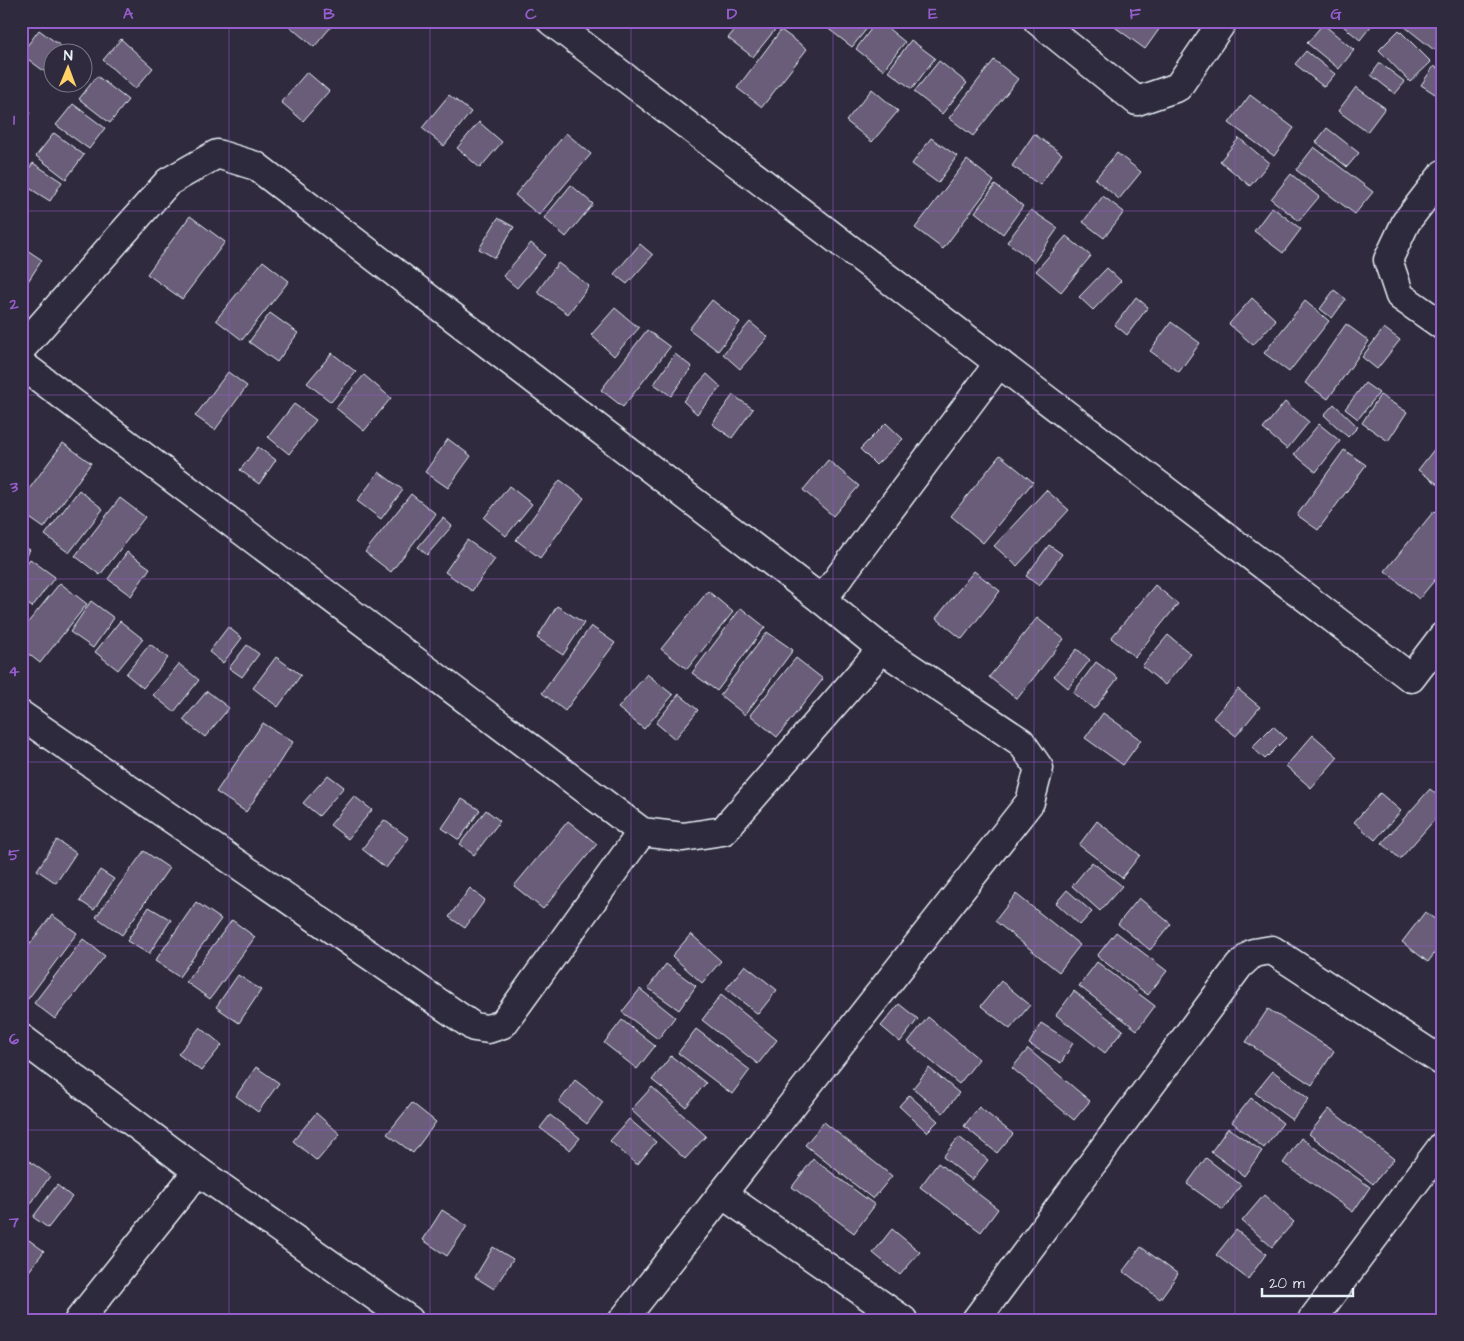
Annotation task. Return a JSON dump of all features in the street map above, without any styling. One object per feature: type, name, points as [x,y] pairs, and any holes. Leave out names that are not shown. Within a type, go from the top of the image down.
[{"type":"street","points":[[551,21],[1411,678],[1443,636]]},
{"type":"street","points":[[1038,21],[1137,101],[1178,87],[1223,21]]},
{"type":"street","points":[[21,349],[168,182],[217,154],[256,166],[822,600],[882,649],[1021,742],[1039,768],[1030,802],[623,1320]]},
{"type":"street","points":[[1443,174],[1406,222],[1388,260],[1400,296],[1443,326]]},
{"type":"street","points":[[822,600],[999,363]]},
{"type":"street","points":[[21,364],[642,832],[683,837],[723,831],[882,649]]},
{"type":"street","points":[[21,715],[474,1027],[488,1029],[503,1024],[642,832]]},
{"type":"street","points":[[976,1320],[1239,966],[1252,953],[1272,950],[1443,1062]]},
{"type":"street","points":[[21,1038],[198,1171],[409,1320]]},
{"type":"street","points":[[1312,1320],[1443,1145]]},
{"type":"street","points":[[79,1320],[198,1171]]},
{"type":"street","points":[[722,1194],[904,1320]]},
{"type":"building","points":[[293,21],[336,21],[314,47],[289,26]]},
{"type":"building","points":[[715,21],[733,21],[727,29]]},
{"type":"building","points":[[742,21],[772,21],[778,26],[753,57],[728,38]]},
{"type":"building","points":[[830,21],[873,21],[852,47],[826,27]]},
{"type":"building","points":[[877,21],[905,42],[883,70],[856,49]]},
{"type":"building","points":[[1109,21],[1165,21],[1145,49]]},
{"type":"building","points":[[1337,21],[1375,21],[1360,40]]},
{"type":"building","points":[[1408,21],[1443,21],[1443,39],[1434,50],[1404,26]]},
{"type":"building","points":[[1323,24],[1354,50],[1339,69],[1307,43]]},
{"type":"building","points":[[39,30],[55,42],[42,42],[42,70],[21,54]]},
{"type":"building","points":[[781,30],[807,49],[762,107],[737,88]]},
{"type":"building","points":[[1399,30],[1431,62],[1410,82],[1379,50]]},
{"type":"building","points":[[121,39],[153,68],[135,89],[103,60]]},
{"type":"building","points":[[911,40],[935,58],[912,89],[888,71]]},
{"type":"building","points":[[1306,51],[1335,74],[1324,87],[1295,64]]},
{"type":"building","points":[[994,60],[1018,79],[973,136],[949,118]]},
{"type":"building","points":[[939,61],[967,83],[942,114],[914,92]]},
{"type":"building","points":[[1380,63],[1405,82],[1395,94],[1371,75]]},
{"type":"building","points":[[1434,66],[1443,72],[1443,99],[1421,85]]},
{"type":"building","points":[[307,72],[329,91],[303,121],[281,102]]},
{"type":"building","points":[[97,76],[128,100],[110,123],[79,99],[84,92],[92,92],[92,82]]},
{"type":"building","points":[[1356,87],[1385,108],[1367,132],[1338,111]]},
{"type":"building","points":[[872,89],[898,111],[872,142],[846,121]]},
{"type":"building","points":[[449,95],[471,112],[444,146],[422,128]]},
{"type":"building","points":[[1250,95],[1294,128],[1274,156],[1229,123]]},
{"type":"building","points":[[73,104],[105,128],[89,149],[56,125]]},
{"type":"building","points":[[21,107],[30,113],[21,124]]},
{"type":"building","points":[[479,122],[502,142],[480,168],[457,148]]},
{"type":"building","points":[[1327,128],[1359,153],[1347,167],[1316,142]]},
{"type":"building","points":[[54,133],[84,155],[66,179],[36,156]]},
{"type":"building","points":[[566,133],[591,154],[539,215],[515,195]]},
{"type":"building","points":[[1034,134],[1062,154],[1040,185],[1012,166]]},
{"type":"building","points":[[931,138],[957,156],[938,183],[912,164]]},
{"type":"building","points":[[1239,138],[1269,163],[1250,186],[1220,161]]},
{"type":"building","points":[[1314,147],[1373,192],[1355,214],[1296,170]]},
{"type":"building","points":[[1117,153],[1141,172],[1119,199],[1095,179]]},
{"type":"building","points":[[967,160],[994,181],[943,249],[915,228]]},
{"type":"building","points":[[33,163],[62,182],[50,201],[21,183],[21,180]]},
{"type":"building","points":[[1291,174],[1319,197],[1299,221],[1271,199]]},
{"type":"building","points":[[571,185],[593,204],[566,237],[544,218]]},
{"type":"building","points":[[995,185],[1023,206],[1003,234],[975,212]]},
{"type":"building","points":[[1103,196],[1124,212],[1104,238],[1083,222]]},
{"type":"building","points":[[1272,207],[1301,229],[1283,253],[1254,231]]},
{"type":"building","points":[[1031,210],[1058,228],[1034,262],[1007,242]]},
{"type":"building","points":[[190,216],[225,242],[182,299],[147,274]]},
{"type":"building","points":[[498,218],[514,227],[495,258],[479,249]]},
{"type":"building","points":[[1066,236],[1091,256],[1061,292],[1036,271]]},
{"type":"building","points":[[531,243],[545,255],[517,288],[503,276]]},
{"type":"building","points":[[640,244],[653,255],[627,284],[614,274]]},
{"type":"building","points":[[21,246],[42,260],[21,292]]},
{"type":"building","points":[[263,261],[289,281],[242,340],[216,320]]},
{"type":"building","points":[[558,263],[589,286],[568,314],[537,292]]},
{"type":"building","points":[[1107,268],[1121,281],[1093,310],[1079,297]]},
{"type":"building","points":[[1334,290],[1346,299],[1332,318],[1320,309]]},
{"type":"building","points":[[1136,297],[1148,307],[1127,335],[1115,325]]},
{"type":"building","points":[[1252,298],[1276,320],[1253,345],[1229,324]]},
{"type":"building","points":[[712,300],[740,322],[718,351],[689,329]]},
{"type":"building","points":[[1305,301],[1329,321],[1289,372],[1264,353]]},
{"type":"building","points":[[615,308],[639,328],[614,356],[591,335]]},
{"type":"building","points":[[270,313],[298,333],[277,362],[249,342]]},
{"type":"building","points":[[750,322],[768,337],[740,369],[723,354]]},
{"type":"building","points":[[1171,322],[1200,343],[1179,372],[1150,351]]},
{"type":"building","points":[[1346,324],[1369,341],[1328,399],[1305,383]]},
{"type":"building","points":[[1384,328],[1400,340],[1377,369],[1362,357]]},
{"type":"building","points":[[647,330],[670,347],[623,407],[601,390]]},
{"type":"building","points":[[332,353],[356,372],[331,402],[307,383]]},
{"type":"building","points":[[675,354],[692,367],[671,396],[654,384]]},
{"type":"building","points":[[228,372],[247,386],[215,430],[195,416]]},
{"type":"building","points":[[707,374],[721,387],[697,414],[683,401]]},
{"type":"building","points":[[364,375],[391,398],[364,431],[336,408]]},
{"type":"building","points":[[1365,383],[1379,393],[1358,419],[1345,409]]},
{"type":"building","points":[[733,395],[753,409],[732,438],[712,424]]},
{"type":"building","points":[[1380,395],[1407,412],[1388,441],[1362,423]]},
{"type":"building","points":[[1285,402],[1309,422],[1287,449],[1263,429]]},
{"type":"building","points":[[294,404],[316,420],[289,454],[268,437]]},
{"type":"building","points":[[1334,404],[1358,427],[1348,437],[1324,415]]},
{"type":"building","points":[[886,423],[903,439],[876,465],[860,449]]},
{"type":"building","points":[[1319,424],[1340,441],[1316,472],[1294,454]]},
{"type":"building","points":[[1443,438],[1443,488],[1418,470]]},
{"type":"building","points":[[448,439],[471,456],[448,488],[425,472]]},
{"type":"building","points":[[63,443],[91,463],[44,528],[21,512],[21,500]]},
{"type":"building","points":[[258,447],[276,460],[259,484],[240,470]]},
{"type":"building","points":[[1344,450],[1366,465],[1318,530],[1297,515]]},
{"type":"building","points":[[1000,455],[1033,482],[983,543],[951,516]]},
{"type":"building","points":[[828,460],[859,486],[833,516],[803,490]]},
{"type":"building","points":[[379,472],[403,490],[381,519],[357,501]]},
{"type":"building","points":[[560,480],[584,498],[540,558],[516,540]]},
{"type":"building","points":[[509,486],[532,504],[506,536],[484,518]]},
{"type":"building","points":[[79,490],[103,509],[69,553],[45,535]]},
{"type":"building","points":[[1046,490],[1069,510],[1017,566],[994,546]]},
{"type":"building","points":[[411,494],[436,514],[391,572],[365,552]]},
{"type":"building","points":[[120,498],[145,517],[100,575],[75,556]]},
{"type":"building","points":[[1434,511],[1443,518],[1443,570],[1419,599],[1385,571]]},
{"type":"building","points":[[443,518],[452,526],[427,555],[418,547]]},
{"type":"building","points":[[467,540],[495,559],[472,591],[445,572]]},
{"type":"building","points":[[21,544],[30,550],[21,562]]},
{"type":"building","points":[[1049,545],[1062,554],[1039,586],[1026,576]]},
{"type":"building","points":[[127,552],[150,568],[131,596],[108,579]]},
{"type":"building","points":[[30,559],[55,577],[32,607],[21,599],[21,571]]},
{"type":"building","points":[[974,571],[1000,591],[962,639],[936,618]]},
{"type":"building","points":[[60,583],[87,604],[40,663],[21,648],[21,631]]},
{"type":"building","points":[[1155,585],[1178,604],[1135,657],[1111,638]]},
{"type":"building","points":[[708,591],[733,612],[687,669],[661,649]]},
{"type":"building","points":[[91,601],[114,618],[93,648],[70,632]]},
{"type":"building","points":[[557,606],[584,623],[563,655],[537,638]]},
{"type":"building","points":[[741,608],[765,627],[717,691],[692,673]]},
{"type":"building","points":[[1037,618],[1064,639],[1017,699],[989,677]]},
{"type":"building","points":[[120,621],[143,639],[118,670],[95,652]]},
{"type":"building","points":[[591,626],[615,643],[565,711],[542,693]]},
{"type":"building","points":[[228,627],[242,638],[223,663],[209,652]]},
{"type":"building","points":[[767,632],[793,650],[745,715],[720,695]]},
{"type":"building","points":[[1168,635],[1191,654],[1165,685],[1142,666]]},
{"type":"building","points":[[150,644],[168,658],[143,688],[126,674]]},
{"type":"building","points":[[247,645],[259,654],[242,677],[229,668]]},
{"type":"building","points":[[1077,649],[1090,660],[1068,688],[1054,676]]},
{"type":"building","points":[[276,657],[301,675],[278,707],[253,688]]},
{"type":"building","points":[[796,658],[823,679],[777,737],[750,715]]},
{"type":"building","points":[[1096,662],[1118,678],[1094,709],[1073,693]]},
{"type":"building","points":[[179,664],[199,680],[174,712],[153,695]]},
{"type":"building","points":[[647,674],[673,695],[644,729],[618,708]]},
{"type":"building","points":[[1238,689],[1260,707],[1236,736],[1213,718]]},
{"type":"building","points":[[207,691],[229,708],[205,737],[183,720]]},
{"type":"building","points":[[679,694],[698,710],[675,739],[656,723]]},
{"type":"building","points":[[1103,713],[1141,740],[1123,765],[1085,738]]},
{"type":"building","points":[[263,723],[293,742],[246,812],[216,792]]},
{"type":"building","points":[[1273,726],[1286,738],[1265,759],[1252,747]]},
{"type":"building","points":[[1313,735],[1338,757],[1311,788],[1286,766]]},
{"type":"building","points":[[328,775],[344,787],[319,816],[303,803]]},
{"type":"building","points":[[1430,789],[1443,800],[1443,810],[1400,859],[1382,843]]},
{"type":"building","points":[[1380,793],[1401,811],[1375,840],[1354,822]]},
{"type":"building","points":[[354,796],[372,810],[348,839],[330,825]]},
{"type":"building","points":[[462,799],[480,810],[459,840],[442,828]]},
{"type":"building","points":[[486,810],[500,821],[474,855],[460,844]]},
{"type":"building","points":[[384,820],[409,838],[386,868],[362,849]]},
{"type":"building","points":[[568,821],[597,844],[543,909],[514,886]]},
{"type":"building","points":[[1097,821],[1140,855],[1122,878],[1079,845]]},
{"type":"building","points":[[57,840],[76,853],[56,883],[37,870]]},
{"type":"building","points":[[144,851],[169,868],[122,935],[96,917]]},
{"type":"building","points":[[1092,862],[1122,886],[1100,911],[1072,886]]},
{"type":"building","points":[[100,870],[114,879],[94,910],[80,901]]},
{"type":"building","points":[[470,888],[485,900],[465,928],[449,917]]},
{"type":"building","points":[[1067,890],[1092,912],[1080,925],[1056,903]]},
{"type":"building","points":[[1016,894],[1080,945],[1059,972],[995,921]]},
{"type":"building","points":[[1139,898],[1171,924],[1150,950],[1118,924]]},
{"type":"building","points":[[196,902],[221,919],[179,977],[155,961]]},
{"type":"building","points":[[149,907],[171,920],[149,954],[127,941]]},
{"type":"building","points":[[1425,912],[1443,925],[1443,942],[1428,962],[1402,942]]},
{"type":"building","points":[[52,915],[77,933],[28,999],[21,995],[21,956]]},
{"type":"building","points":[[232,920],[255,937],[210,999],[186,982]]},
{"type":"building","points":[[1116,932],[1167,971],[1148,995],[1097,956]]},
{"type":"building","points":[[691,934],[721,961],[702,983],[672,956]]},
{"type":"building","points":[[83,939],[105,956],[55,1019],[34,1003]]},
{"type":"building","points":[[1097,962],[1155,1006],[1137,1030],[1079,986]]},
{"type":"building","points":[[666,964],[696,986],[679,1010],[648,988]]},
{"type":"building","points":[[745,965],[777,990],[758,1014],[726,989]]},
{"type":"building","points":[[238,975],[261,990],[239,1023],[216,1007]]},
{"type":"building","points":[[1001,981],[1030,1005],[1010,1029],[981,1006]]},
{"type":"building","points":[[640,989],[675,1017],[658,1039],[622,1012]]},
{"type":"building","points":[[1074,991],[1123,1030],[1105,1053],[1056,1015]]},
{"type":"building","points":[[721,995],[777,1040],[758,1064],[702,1020]]},
{"type":"building","points":[[899,1004],[918,1019],[900,1042],[881,1026]]},
{"type":"building","points":[[1268,1009],[1334,1051],[1312,1085],[1246,1042]]},
{"type":"building","points":[[928,1017],[979,1059],[959,1084],[908,1042]]},
{"type":"building","points":[[622,1020],[655,1046],[637,1069],[604,1043]]},
{"type":"building","points":[[1041,1023],[1073,1043],[1061,1063],[1029,1044]]},
{"type":"building","points":[[200,1027],[222,1045],[201,1071],[178,1054]]},
{"type":"building","points":[[696,1029],[750,1070],[732,1094],[678,1053]]},
{"type":"building","points":[[1028,1049],[1090,1101],[1074,1120],[1012,1068]]},
{"type":"building","points":[[671,1056],[706,1083],[686,1107],[652,1080]]},
{"type":"building","points":[[256,1067],[279,1083],[258,1112],[236,1096]]},
{"type":"building","points":[[929,1068],[959,1093],[943,1113],[913,1088]]},
{"type":"building","points":[[1273,1071],[1309,1099],[1292,1120],[1255,1093]]},
{"type":"building","points":[[575,1080],[603,1102],[587,1124],[559,1102]]},
{"type":"building","points":[[652,1087],[706,1136],[685,1159],[631,1110]]},
{"type":"building","points":[[909,1095],[938,1121],[927,1132],[899,1106]]},
{"type":"building","points":[[1251,1098],[1283,1123],[1264,1148],[1232,1122]]},
{"type":"building","points":[[412,1103],[436,1122],[413,1153],[387,1134]]},
{"type":"building","points":[[979,1107],[1013,1134],[997,1153],[964,1126]]},
{"type":"building","points":[[1329,1109],[1394,1159],[1373,1184],[1309,1134]]},
{"type":"building","points":[[316,1113],[340,1134],[317,1161],[293,1141]]},
{"type":"building","points":[[550,1115],[580,1138],[570,1150],[540,1128]]},
{"type":"building","points":[[629,1119],[656,1142],[637,1165],[610,1141]]},
{"type":"building","points":[[824,1122],[892,1176],[873,1199],[805,1145]]},
{"type":"building","points":[[1228,1128],[1262,1151],[1244,1176],[1211,1152]]},
{"type":"building","points":[[959,1137],[988,1160],[972,1180],[943,1157]]},
{"type":"building","points":[[1301,1138],[1370,1187],[1353,1212],[1283,1163]]},
{"type":"building","points":[[1206,1158],[1241,1185],[1223,1210],[1187,1184]]},
{"type":"building","points":[[813,1159],[875,1205],[854,1233],[792,1187]]},
{"type":"building","points":[[28,1160],[50,1176],[30,1205],[21,1198],[21,1169]]},
{"type":"building","points":[[938,1163],[998,1209],[981,1232],[920,1187]]},
{"type":"building","points":[[57,1185],[72,1197],[48,1228],[33,1217]]},
{"type":"building","points":[[1264,1195],[1294,1222],[1272,1247],[1242,1221]]},
{"type":"building","points":[[442,1210],[467,1226],[447,1256],[423,1240]]},
{"type":"building","points":[[892,1229],[920,1252],[900,1275],[873,1253]]},
{"type":"building","points":[[1236,1230],[1266,1254],[1248,1279],[1216,1255]]},
{"type":"building","points":[[21,1236],[44,1251],[21,1282]]},
{"type":"building","points":[[493,1247],[513,1259],[494,1289],[475,1277]]},
{"type":"building","points":[[1141,1247],[1178,1274],[1160,1299],[1123,1271]]}]
